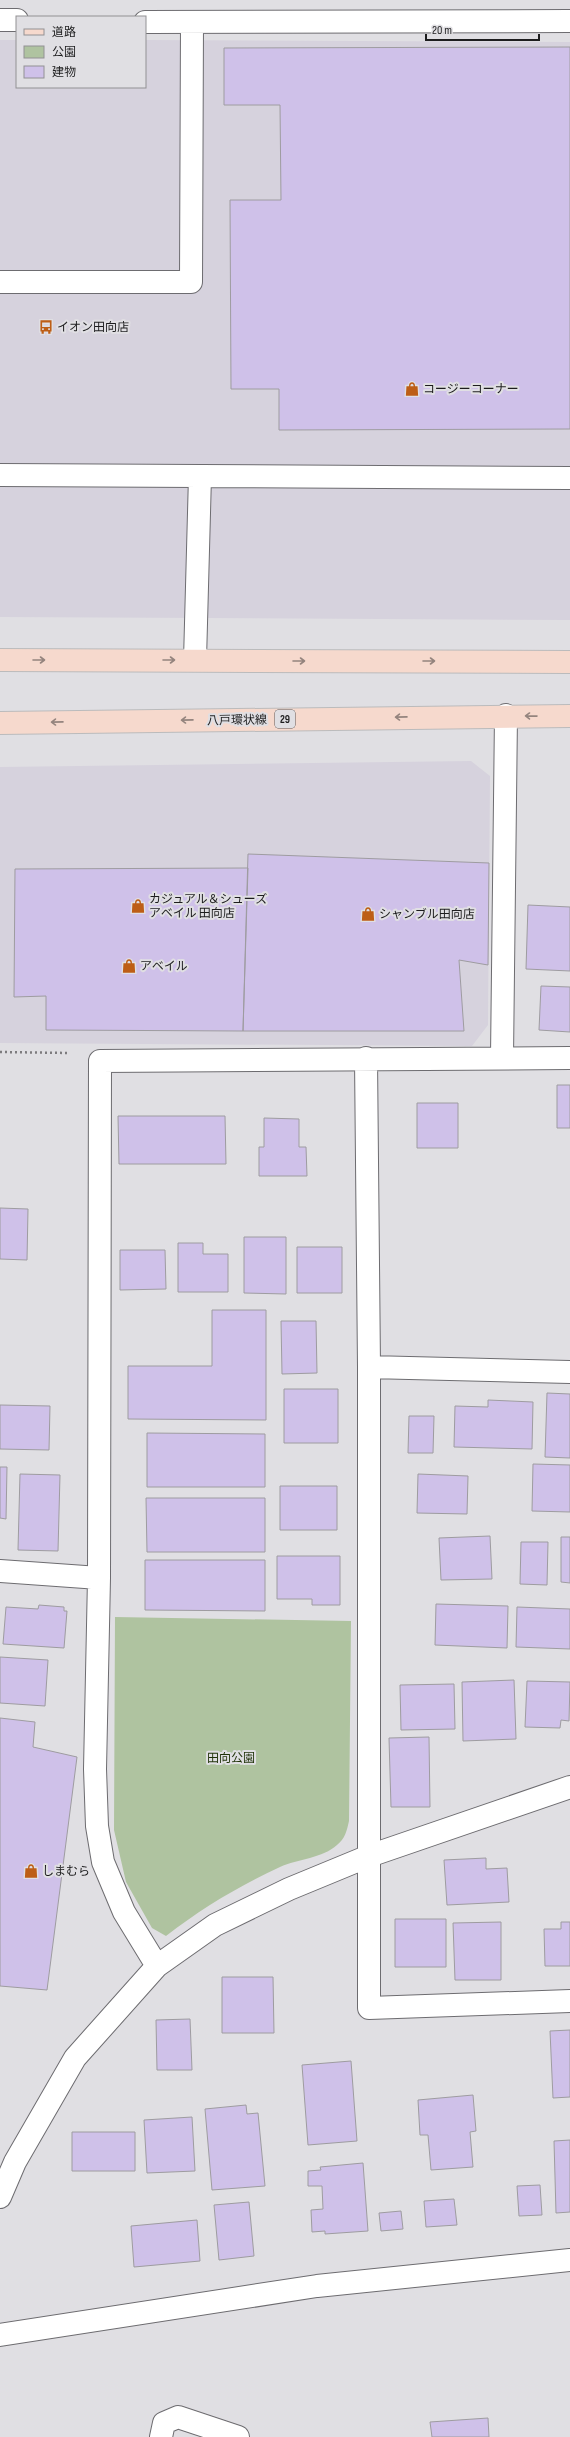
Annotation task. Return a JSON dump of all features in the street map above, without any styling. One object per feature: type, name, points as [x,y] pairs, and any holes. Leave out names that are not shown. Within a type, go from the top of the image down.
[{"type":"main road","points":[[0,660],[570,662]]},
{"type":"main road","name":"八戸環状線","points":[[0,723],[506,715],[570,716]]},
{"type":"street","points":[[0,20],[16,20]]},
{"type":"street","points":[[146,22],[570,21]]},
{"type":"street","points":[[0,282],[191,282],[192,22]]},
{"type":"street","points":[[0,475],[570,478]]},
{"type":"street","points":[[195,660],[200,476]]},
{"type":"street","points":[[502,1057],[506,715]]},
{"type":"street","points":[[157,1966],[124,1912],[103,1862],[97,1826],[95,1769],[99,1578],[100,1061],[502,1057],[570,1058]]},
{"type":"street","points":[[366,1058],[369,1367],[369,2008],[570,2002]]},
{"type":"street","points":[[369,1367],[570,1372]]},
{"type":"street","points":[[0,1571],[99,1578]]},
{"type":"street","points":[[0,2197],[15,2162],[76,2058],[157,1966],[215,1925],[289,1889],[369,1856],[570,1786]]},
{"type":"street","points":[[0,2335],[317,2286],[570,2260]]},
{"type":"street","points":[[161,2437],[164,2423],[178,2417],[238,2437]]},
{"type":"path","points":[[0,1052],[81,1054],[100,1061]]},
{"type":"shaded area","points":[[0,40],[16,40],[16,88],[146,88],[146,40],[570,42],[570,620],[0,617]]},
{"type":"shaded area","points":[[471,761],[490,776],[488,1025],[472,1046],[0,1043],[0,767]]},
{"type":"green space","name":"田向公園","points":[[115,1617],[351,1621],[349,1821],[344,1837],[340,1843],[325,1853],[287,1864],[235,1890],[193,1916],[166,1936],[152,1928],[126,1882],[114,1830]]},
{"type":"building","points":[[570,47],[570,429],[279,430],[279,389],[231,389],[230,200],[281,200],[280,105],[224,105],[224,48]]},
{"type":"building","name":"シャンブル田向店","points":[[248,854],[489,863],[488,965],[459,960],[464,1031],[243,1031]]},
{"type":"building","name":"アベイル","points":[[248,868],[243,1031],[46,1030],[46,996],[14,997],[15,869]]},
{"type":"building","points":[[528,905],[570,907],[570,971],[526,969]]},
{"type":"building","points":[[541,986],[570,987],[570,1032],[539,1030]]},
{"type":"building","points":[[557,1085],[570,1085],[570,1128],[557,1128]]},
{"type":"building","points":[[417,1103],[458,1103],[458,1148],[417,1148]]},
{"type":"building","points":[[118,1116],[225,1116],[226,1164],[119,1164]]},
{"type":"building","points":[[264,1118],[299,1119],[299,1147],[306,1147],[307,1176],[259,1176],[259,1147],[264,1147]]},
{"type":"building","points":[[0,1208],[28,1209],[27,1260],[0,1259]]},
{"type":"building","points":[[244,1237],[286,1237],[286,1294],[244,1293]]},
{"type":"building","points":[[178,1243],[203,1243],[203,1254],[228,1254],[228,1292],[178,1292]]},
{"type":"building","points":[[297,1247],[342,1247],[342,1293],[297,1293]]},
{"type":"building","points":[[120,1250],[165,1250],[166,1289],[120,1290]]},
{"type":"building","points":[[212,1310],[266,1310],[266,1420],[128,1419],[128,1366],[212,1366]]},
{"type":"building","points":[[281,1321],[316,1321],[317,1373],[282,1374]]},
{"type":"building","points":[[284,1389],[338,1389],[338,1443],[284,1443]]},
{"type":"building","points":[[547,1393],[570,1394],[570,1458],[545,1457]]},
{"type":"building","points":[[488,1400],[533,1402],[532,1449],[454,1447],[455,1406],[488,1407]]},
{"type":"building","points":[[0,1405],[50,1406],[49,1450],[0,1449]]},
{"type":"building","points":[[409,1416],[434,1416],[433,1453],[408,1453]]},
{"type":"building","points":[[147,1433],[265,1434],[265,1487],[147,1487]]},
{"type":"building","points":[[533,1464],[570,1465],[570,1512],[532,1511]]},
{"type":"building","points":[[0,1467],[7,1467],[6,1519],[0,1518]]},
{"type":"building","points":[[20,1474],[60,1475],[58,1551],[18,1550]]},
{"type":"building","points":[[418,1474],[468,1476],[467,1514],[417,1513]]},
{"type":"building","points":[[280,1486],[337,1486],[337,1530],[280,1530]]},
{"type":"building","points":[[146,1498],[265,1498],[265,1552],[147,1552]]},
{"type":"building","points":[[490,1536],[492,1579],[441,1580],[439,1538]]},
{"type":"building","points":[[561,1537],[570,1537],[570,1583],[561,1582]]},
{"type":"building","points":[[521,1542],[548,1542],[547,1585],[520,1584]]},
{"type":"building","points":[[277,1556],[340,1556],[340,1605],[312,1605],[312,1599],[277,1599]]},
{"type":"building","points":[[145,1560],[265,1560],[265,1611],[145,1610]]},
{"type":"building","points":[[436,1604],[508,1606],[507,1648],[435,1645]]},
{"type":"building","points":[[39,1605],[64,1607],[64,1611],[67,1611],[64,1648],[3,1644],[6,1607],[38,1609]]},
{"type":"building","points":[[517,1607],[570,1609],[570,1649],[516,1647]]},
{"type":"building","points":[[0,1657],[48,1660],[45,1706],[0,1703]]},
{"type":"building","points":[[514,1680],[516,1739],[463,1741],[462,1682]]},
{"type":"building","points":[[527,1681],[570,1682],[569,1721],[561,1720],[560,1728],[525,1727]]},
{"type":"building","points":[[454,1684],[455,1729],[401,1730],[400,1685]]},
{"type":"building","name":"しまむら","points":[[0,1718],[35,1722],[33,1747],[77,1757],[47,1990],[0,1986]]},
{"type":"building","points":[[429,1737],[430,1807],[391,1807],[389,1738]]},
{"type":"building","points":[[486,1858],[486,1869],[507,1868],[509,1902],[447,1905],[444,1860]]},
{"type":"building","points":[[395,1919],[446,1919],[446,1967],[395,1967]]},
{"type":"building","points":[[501,1922],[501,1980],[455,1980],[453,1923]]},
{"type":"building","points":[[561,1922],[570,1922],[570,1966],[545,1966],[544,1929],[561,1929]]},
{"type":"building","points":[[222,1977],[273,1977],[274,2033],[222,2033]]},
{"type":"building","points":[[190,2019],[192,2070],[157,2070],[156,2020]]},
{"type":"building","points":[[570,2030],[570,2097],[553,2098],[550,2031]]},
{"type":"building","points":[[351,2061],[357,2141],[308,2145],[302,2065]]},
{"type":"building","points":[[473,2095],[476,2131],[470,2132],[473,2167],[431,2170],[428,2135],[420,2135],[418,2100]]},
{"type":"building","points":[[246,2105],[247,2114],[258,2113],[265,2186],[212,2190],[205,2109]]},
{"type":"building","points":[[192,2117],[195,2171],[147,2173],[144,2120]]},
{"type":"building","points":[[72,2132],[135,2132],[135,2171],[72,2171]]},
{"type":"building","points":[[570,2140],[570,2212],[556,2213],[554,2141]]},
{"type":"building","points":[[363,2163],[368,2231],[325,2234],[325,2231],[312,2232],[311,2210],[323,2209],[322,2186],[308,2186],[308,2171],[321,2170],[320,2167]]},
{"type":"building","points":[[540,2185],[542,2215],[519,2216],[517,2186]]},
{"type":"building","points":[[454,2199],[457,2225],[426,2227],[424,2201]]},
{"type":"building","points":[[249,2202],[254,2256],[219,2260],[214,2205]]},
{"type":"building","points":[[401,2211],[403,2229],[381,2231],[379,2213]]},
{"type":"building","points":[[197,2220],[200,2261],[134,2267],[131,2226]]},
{"type":"building","points":[[488,2418],[489,2437],[432,2437],[430,2422]]},
{"type":"place","name":"イオン田向店","points":[[46,327]]},
{"type":"place","name":"コージーコーナー","points":[[412,389]]},
{"type":"place","name":"カジュアル＆シューズ アベイル 田向店","points":[[138,906]]},
{"type":"place","name":"シャンブル田向店","points":[[368,914]]},
{"type":"place","name":"アベイル","points":[[129,966]]},
{"type":"place","name":"しまむら","points":[[31,1871]]}]
